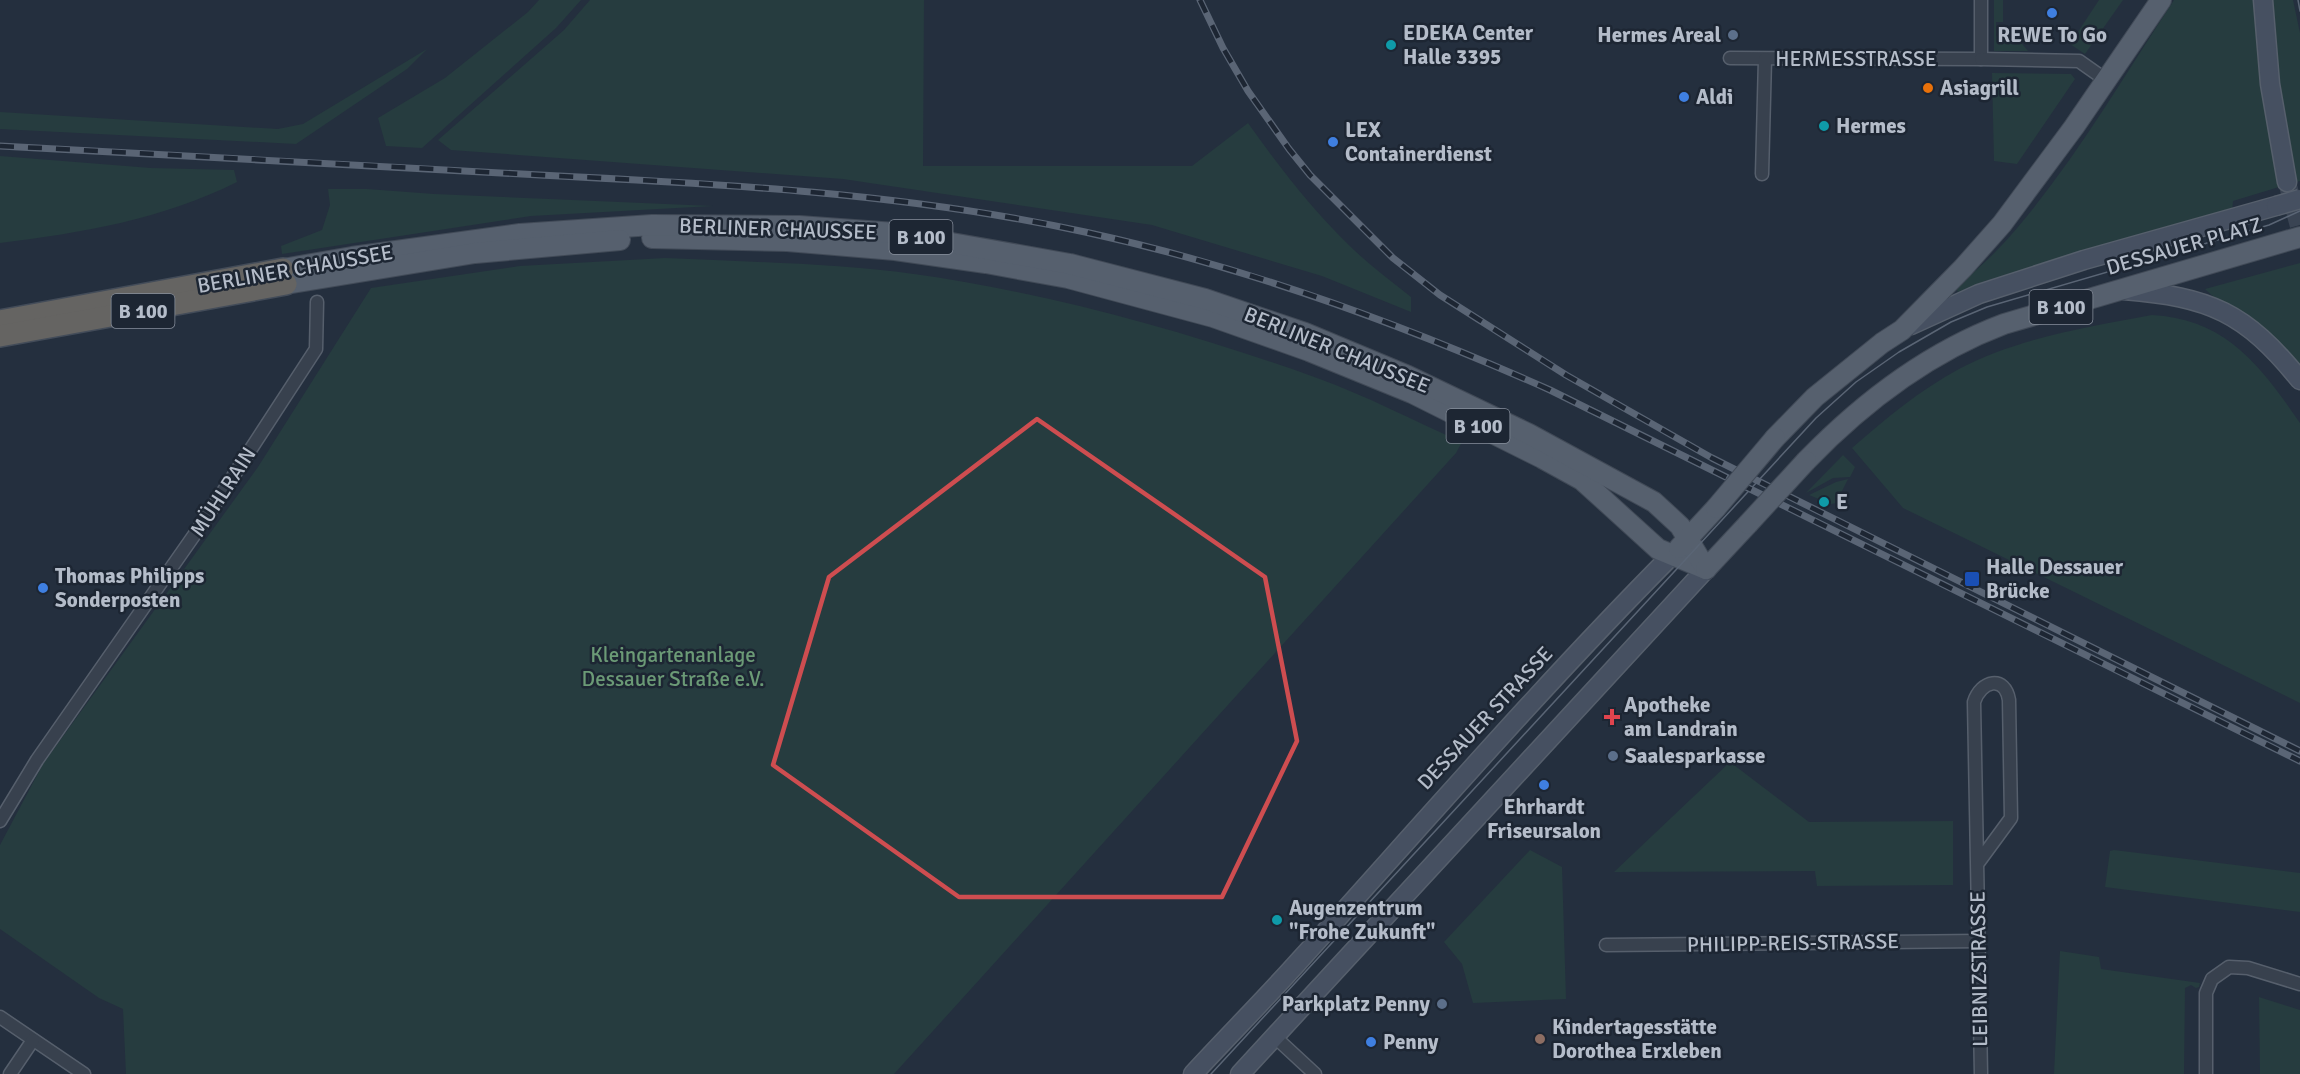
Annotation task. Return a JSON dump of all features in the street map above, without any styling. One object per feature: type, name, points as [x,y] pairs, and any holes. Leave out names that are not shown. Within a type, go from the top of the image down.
[{"type":"highway","name":"BERLINER CHAUSSEE","points":[[0,321],[284,276]]},
{"type":"highway","name":"BERLINER CHAUSSEE","points":[[0,336],[284,276]]},
{"type":"main road","points":[[1902,330],[1964,268],[2002,224],[2161,0]]},
{"type":"main road","points":[[2263,0],[2270,84],[2287,182]]},
{"type":"main road","name":"B 100","points":[[1902,330],[1978,294],[2300,199]]},
{"type":"main road","name":"BERLINER CHAUSSEE","points":[[284,276],[352,257],[520,234],[652,225],[799,226],[895,233],[1070,264],[1205,299],[1305,333],[1408,376],[1529,434],[1644,495],[1665,510],[1688,538],[1706,569]]},
{"type":"main road","name":"BERLINER CHAUSSEE","points":[[284,276],[475,253],[648,238],[787,242],[895,250],[986,262],[1068,278],[1213,317],[1309,351],[1412,393],[1582,480],[1658,549],[1706,569]]},
{"type":"main road","name":"DESSAUER PLATZ","points":[[1706,569],[1806,461],[1866,404],[1931,358],[1961,342],[2004,324],[2293,239]]},
{"type":"main road","points":[[2119,290],[2188,298],[2226,312],[2258,334],[2277,351],[2300,380]]},
{"type":"main road","name":"DESSAUER STRASSE","points":[[1193,1074],[1297,964],[1511,725],[1688,538],[1775,438],[1815,397],[1882,343],[1902,330]]},
{"type":"main road","points":[[1665,510],[1688,517],[1714,509]]},
{"type":"main road","points":[[1240,1074],[1706,569]]},
{"type":"street","points":[[1981,0],[1981,59]]},
{"type":"street","name":"HERMESSTRASSE","points":[[1730,58],[2079,61],[2106,80]]},
{"type":"street","points":[[1762,174],[1765,59]]},
{"type":"street","name":"MÜHLRAIN","points":[[0,821],[37,760],[204,521],[316,349],[317,302]]},
{"type":"street","name":"LEIBNIZSTRASSE","points":[[1978,863],[2011,818],[2009,700],[2005,689],[1995,684],[1983,686],[1974,702],[1981,1074]]},
{"type":"street","name":"PHILIPP-REIS-STRASSE","points":[[1606,945],[1980,941]]},
{"type":"street","points":[[2206,1074],[2206,993],[2212,979],[2229,968],[2248,968],[2300,984]]},
{"type":"street","points":[[0,1017],[84,1074]]},
{"type":"street","points":[[1275,1036],[1315,1074]]},
{"type":"street","points":[[10,1074],[33,1040]]},
{"type":"highlighted area","points":[[1037,419],[1265,577],[1297,741],[1222,897],[959,897],[773,765],[829,577]]},
{"type":"green space","points":[[539,0],[581,0],[556,28],[422,148],[386,146],[378,118],[445,78],[528,12]]},
{"type":"green space","points":[[590,0],[924,0],[923,166],[1192,166],[1248,123],[1311,205],[1339,235],[1411,297],[1411,312],[1322,276],[1152,225],[843,179],[451,150],[438,140],[564,30]]},
{"type":"green space","points":[[1994,0],[2003,0],[2003,22],[1996,22],[1996,36],[2018,39],[2028,51],[1994,51]]},
{"type":"green space","points":[[2099,0],[2123,0],[2085,54],[2070,44]]},
{"type":"green space","points":[[2174,0],[2254,0],[2261,88],[2279,187],[2233,201],[2232,211],[1985,281],[1958,292],[1956,288],[2011,235],[2060,173]]},
{"type":"green space","points":[[2272,0],[2293,0],[2300,33],[2300,181],[2296,182],[2281,91]]},
{"type":"green space","points":[[427,49],[407,69],[296,144],[0,129],[0,112],[278,129],[303,124]]},
{"type":"green space","points":[[1992,73],[2071,74],[2075,79],[2017,164],[1994,161]]},
{"type":"green space","points":[[0,156],[151,168],[234,170],[237,182],[180,206],[122,223],[0,243]]},
{"type":"green space","points":[[328,189],[713,206],[531,216],[282,254],[281,246],[322,230],[330,205]]},
{"type":"green space","name":"Kleingartenanlage Dessauer Straße e.V.","points":[[665,258],[790,263],[883,270],[965,282],[1067,303],[1219,345],[1317,378],[1462,442],[1456,453],[894,1074],[126,1074],[123,1009],[99,998],[0,929],[0,845],[43,764],[258,467],[371,288],[520,266]]},
{"type":"green space","points":[[2300,263],[2300,371],[2265,330],[2205,289]]},
{"type":"green space","points":[[2152,315],[2178,318],[2201,326],[2221,336],[2239,349],[2271,383],[2300,423],[2300,703],[1903,508],[1852,448],[1917,396],[1945,377],[1982,358],[2029,341]]},
{"type":"green space","points":[[1843,455],[1855,467],[1850,477],[1833,478],[1806,493]]},
{"type":"green space","points":[[1848,479],[1836,503],[1831,504],[1809,495],[1836,482]]},
{"type":"green space","points":[[1730,762],[1809,822],[1953,821],[1953,885],[1817,886],[1815,871],[1614,872]]},
{"type":"green space","points":[[1530,850],[1562,867],[1566,999],[1473,1003],[1462,964],[1444,942]]},
{"type":"green space","points":[[2110,851],[2300,873],[2300,912],[2105,887]]},
{"type":"green space","points":[[2060,951],[2099,957],[2101,969],[2200,983],[2196,988],[2191,985],[2185,988],[2184,1074],[2054,1074]]},
{"type":"green space","points":[[2259,997],[2300,1010],[2300,1074],[2260,1074]]},
{"type":"tunnel","points":[[2287,182],[2300,230]]},
{"type":"tram line","points":[[2298,0],[2300,11]]},
{"type":"tram line","points":[[1211,1074],[1816,418],[1856,382],[1899,352],[1951,322],[1987,307],[2269,225],[2300,211]]},
{"type":"railway","points":[[1200,0],[1223,48],[1248,91],[1310,175],[1393,258],[1440,295],[1566,375],[1712,458],[2300,751]]},
{"type":"railway","points":[[0,146],[677,182],[814,192],[950,208],[1085,232],[1145,246],[1322,299],[1494,365],[1550,390],[2300,761]]},
{"type":"place","name":"REWE To Go","points":[[2052,13]]},
{"type":"place","name":"Hermes Areal","points":[[1733,35]]},
{"type":"place","name":"EDEKA Center Halle 3395","points":[[1391,45]]},
{"type":"place","name":"Asiagrill","points":[[1928,88]]},
{"type":"place","name":"Aldi","points":[[1684,97]]},
{"type":"place","name":"Hermes","points":[[1824,126]]},
{"type":"place","name":"LEX Containerdienst","points":[[1333,142]]},
{"type":"place","name":"E","points":[[1824,502]]},
{"type":"place","name":"Halle Dessauer Brücke","points":[[1972,579]]},
{"type":"place","name":"Thomas Philipps Sonderposten","points":[[43,588]]},
{"type":"place","name":"Apotheke am Landrain","points":[[1612,717]]},
{"type":"place","name":"Saalesparkasse","points":[[1613,756]]},
{"type":"place","name":"Ehrhardt Friseursalon","points":[[1544,785]]},
{"type":"place","name":"Augenzentrum \"Frohe Zukunft\"","points":[[1277,920]]},
{"type":"place","name":"Parkplatz Penny","points":[[1442,1004]]},
{"type":"place","name":"Kindertagesstätte Dorothea Erxleben","points":[[1540,1039]]},
{"type":"place","name":"Penny","points":[[1371,1042]]}]
